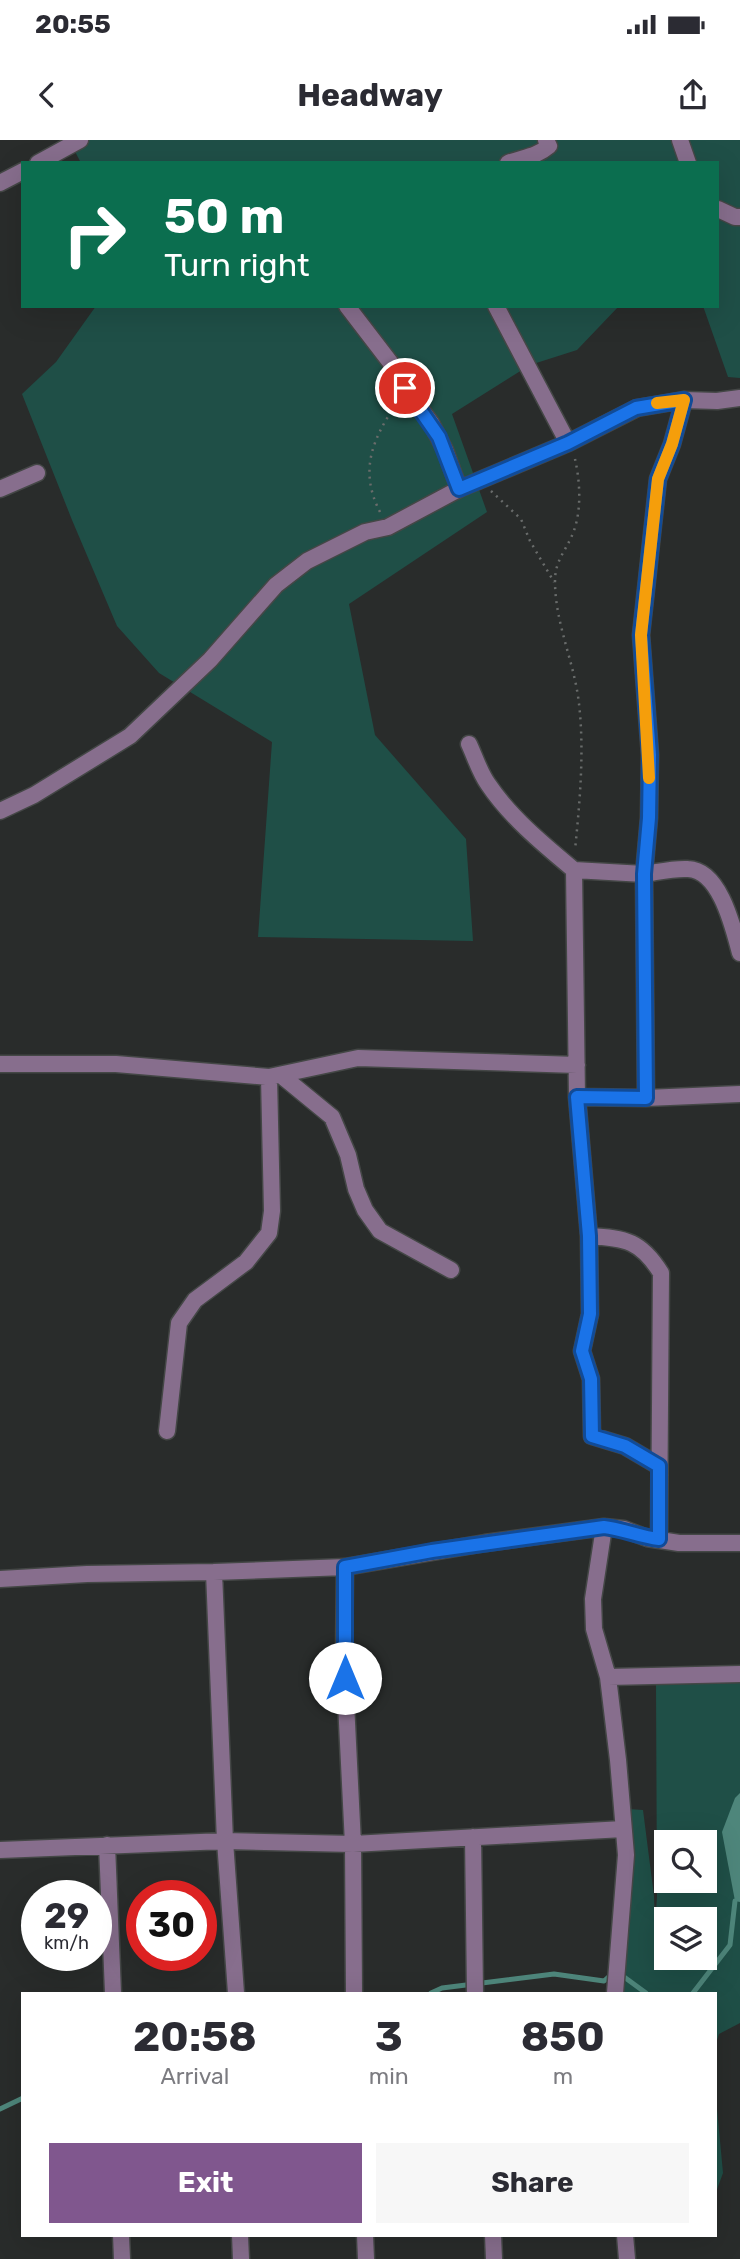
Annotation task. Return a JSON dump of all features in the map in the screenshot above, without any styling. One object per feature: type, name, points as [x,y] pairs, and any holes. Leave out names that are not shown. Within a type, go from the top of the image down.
[{"type":"street","points":[[513,161],[536,156],[549,146],[546,140]]},
{"type":"street","points":[[680,140],[687,161]]},
{"type":"street","points":[[41,161],[75,141]]},
{"type":"street","points":[[0,183],[21,172]]},
{"type":"street","points":[[719,209],[740,217]]},
{"type":"street","points":[[350,308],[393,366],[439,437],[459,489]]},
{"type":"street","points":[[497,308],[568,443]]},
{"type":"street","points":[[0,811],[34,795],[130,736],[210,660],[276,585],[307,561],[365,532],[388,527],[459,489],[568,443],[636,408],[684,400],[717,401],[740,398]]},
{"type":"street","points":[[646,1098],[644,874],[649,818],[650,755],[641,635],[658,479],[672,444],[684,400]]},
{"type":"street","points":[[0,489],[37,472]]},
{"type":"street","points":[[469,744],[487,782],[498,797],[547,848],[573,870],[644,874],[688,868],[701,871],[712,882],[719,895],[740,953]]},
{"type":"street","points":[[573,870],[577,1097],[589,1236],[590,1314],[582,1351],[591,1379],[592,1436],[625,1446],[659,1466]]},
{"type":"street","points":[[0,1064],[116,1064],[275,1077],[358,1058],[577,1065]]},
{"type":"street","points":[[275,1077],[332,1117],[348,1155],[356,1189],[365,1210],[380,1231],[451,1270]]},
{"type":"street","points":[[167,1431],[179,1324],[195,1300],[246,1262],[268,1233],[272,1211],[275,1077]]},
{"type":"street","points":[[577,1097],[646,1098],[740,1094]]},
{"type":"street","points":[[589,1236],[619,1238],[632,1243],[646,1252],[661,1273],[659,1539]]},
{"type":"street","points":[[604,1527],[593,1600],[594,1629],[608,1677],[626,1855],[615,1992]]},
{"type":"street","points":[[0,1579],[345,1567],[432,1551],[604,1527],[624,1529],[647,1538],[679,1543],[740,1543]]},
{"type":"street","points":[[345,1567],[344,1662],[353,1844],[354,1992]]},
{"type":"street","points":[[214,1572],[225,1841],[236,1992]]},
{"type":"street","points":[[608,1677],[740,1674]]},
{"type":"street","points":[[0,1850],[225,1841],[353,1844],[623,1829]]},
{"type":"street","points":[[473,1837],[475,1992]]},
{"type":"street","points":[[107,1845],[113,1992]]},
{"type":"street","points":[[121,2237],[122,2259]]},
{"type":"street","points":[[240,2237],[241,2259]]},
{"type":"street","points":[[365,2237],[366,2259]]},
{"type":"street","points":[[493,2237],[494,2259]]},
{"type":"street","points":[[625,2237],[627,2259]]},
{"type":"path","points":[[388,527],[374,499],[369,470],[375,439],[405,388]]},
{"type":"path","points":[[568,443],[577,466],[578,510],[573,533],[555,568],[555,584],[556,607],[578,696],[581,738],[579,813],[573,870]]},
{"type":"path","points":[[478,481],[505,502],[521,519],[530,541],[555,584]]},
{"type":"shaded area","points":[[69,140],[740,140],[740,378],[728,377],[704,308],[719,308],[719,161],[80,161]]},
{"type":"shaded area","points":[[95,308],[617,308],[577,350],[530,365],[452,414],[487,512],[349,604],[375,735],[466,839],[473,941],[258,937],[272,742],[159,673],[117,626],[22,394],[56,362]]},
{"type":"shaded area","points":[[740,1683],[740,2023],[719,2034],[717,2040],[717,1992],[621,1992],[628,1809],[643,1810],[654,1896],[654,1970],[717,1970],[717,1907],[656,1907],[657,1893],[717,1893],[717,1830],[657,1830],[656,1685]]},
{"type":"shaded area","points":[[740,1793],[740,1902],[735,1901],[722,1832],[735,1798]]},
{"type":"shaded area","points":[[717,2109],[723,2173],[717,2189]]},
{"type":"waterway","points":[[694,1992],[730,1945],[735,1901]]},
{"type":"waterway","points":[[433,1992],[442,1988],[554,1974],[604,1981],[613,1973]]},
{"type":"waterway","points":[[620,1974],[645,1992]]},
{"type":"waterway","points":[[0,2109],[21,2099]]},
{"type":"slow traffic","points":[[649,778],[650,755],[641,635],[644,600],[658,479],[672,444],[684,400],[657,403]]},
{"type":"route","points":[[345,1678],[345,1567],[432,1551],[604,1527],[624,1529],[647,1538],[659,1539],[659,1466],[625,1446],[592,1436],[591,1379],[582,1351],[590,1314],[589,1236],[577,1097],[646,1098],[644,874],[649,818],[650,755],[641,635],[658,479],[672,444],[684,400],[636,408],[568,443],[459,489],[439,437],[405,388]]}]
